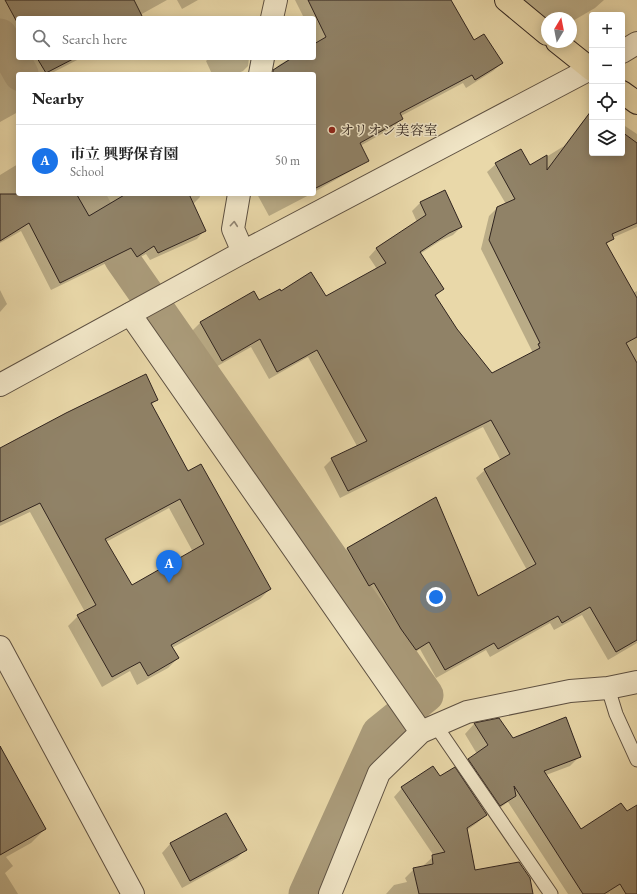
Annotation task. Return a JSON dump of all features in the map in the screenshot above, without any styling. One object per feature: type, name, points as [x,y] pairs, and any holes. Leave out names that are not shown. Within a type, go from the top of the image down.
[{"type":"main road","points":[[506,0],[541,29]]},
{"type":"main road","points":[[565,48],[589,67]]},
{"type":"main road","points":[[625,94],[637,103]]},
{"type":"street","points":[[272,16],[276,0]]},
{"type":"street","points":[[625,50],[637,43]]},
{"type":"street","points":[[260,72],[263,60]]},
{"type":"street","points":[[0,385],[243,252],[589,71]]},
{"type":"street","points":[[239,196],[233,229],[243,252]]},
{"type":"street","points":[[130,314],[429,729]]},
{"type":"street","points":[[0,647],[133,894]]},
{"type":"street","points":[[330,894],[379,773],[429,729],[467,712],[570,692],[608,688],[637,682]]},
{"type":"lane","points":[[608,688],[616,714],[637,760]]},
{"type":"lane","points":[[429,729],[551,894]]},
{"type":"building","points":[[5,0],[134,0],[142,16],[16,16],[16,20]]},
{"type":"building","points":[[308,0],[451,0],[474,40],[484,34],[503,63],[475,80],[472,75],[400,113],[403,119],[360,143],[369,161],[316,188],[316,72],[273,72],[273,70],[289,60],[316,60],[316,43],[326,37]]},
{"type":"building","points":[[38,60],[71,60],[48,72],[45,72]]},
{"type":"building","points":[[589,114],[589,156],[625,156],[625,134],[637,143],[637,223],[612,234],[614,239],[606,243],[637,298],[637,337],[626,343],[637,363],[637,640],[616,652],[590,607],[562,623],[558,616],[498,649],[494,643],[445,670],[429,642],[416,650],[401,629],[374,583],[369,586],[347,548],[436,497],[478,596],[536,564],[484,469],[510,454],[491,420],[348,491],[331,458],[367,441],[317,350],[277,372],[260,339],[222,361],[200,322],[254,291],[259,300],[280,289],[281,291],[311,272],[326,296],[386,263],[376,248],[426,215],[420,202],[445,190],[462,227],[449,233],[420,252],[444,289],[435,295],[457,329],[492,373],[540,348],[538,344],[540,343],[489,240],[497,207],[515,199],[495,163],[521,149],[530,165],[547,155],[547,170]]},
{"type":"building","points":[[0,194],[16,194],[16,196],[78,196],[89,216],[123,196],[190,196],[206,231],[158,253],[154,246],[137,257],[131,248],[60,283],[29,223],[0,241]]},
{"type":"building","points":[[146,374],[158,400],[151,403],[188,471],[201,464],[271,589],[171,645],[179,658],[148,676],[140,662],[112,677],[77,615],[96,605],[40,503],[0,522],[0,448],[66,413]],"holes":[[[180,499],[204,544],[132,585],[105,539]]]},
{"type":"building","points":[[566,717],[581,757],[544,771],[581,829],[621,803],[627,811],[637,805],[637,894],[626,894],[620,884],[604,894],[583,894],[514,786],[516,796],[500,806],[468,759],[488,745],[474,723],[499,718],[513,738]]},
{"type":"building","points":[[0,746],[46,829],[0,855]]},
{"type":"building","points":[[433,766],[440,776],[455,767],[487,815],[467,828],[475,870],[519,862],[530,878],[533,894],[419,894],[413,868],[433,864],[432,855],[445,852],[401,787]]},
{"type":"building","points":[[226,813],[247,850],[190,881],[170,843]]},
{"type":"waterway","points":[[0,36],[20,72]]},
{"type":"waterway","points":[[87,196],[122,259],[426,695],[379,733],[306,894]]},
{"type":"place","name":"オリオン美容室","points":[[332,130]]},
{"type":"place","name":"市立 興野保育園","points":[[169,583]]}]
